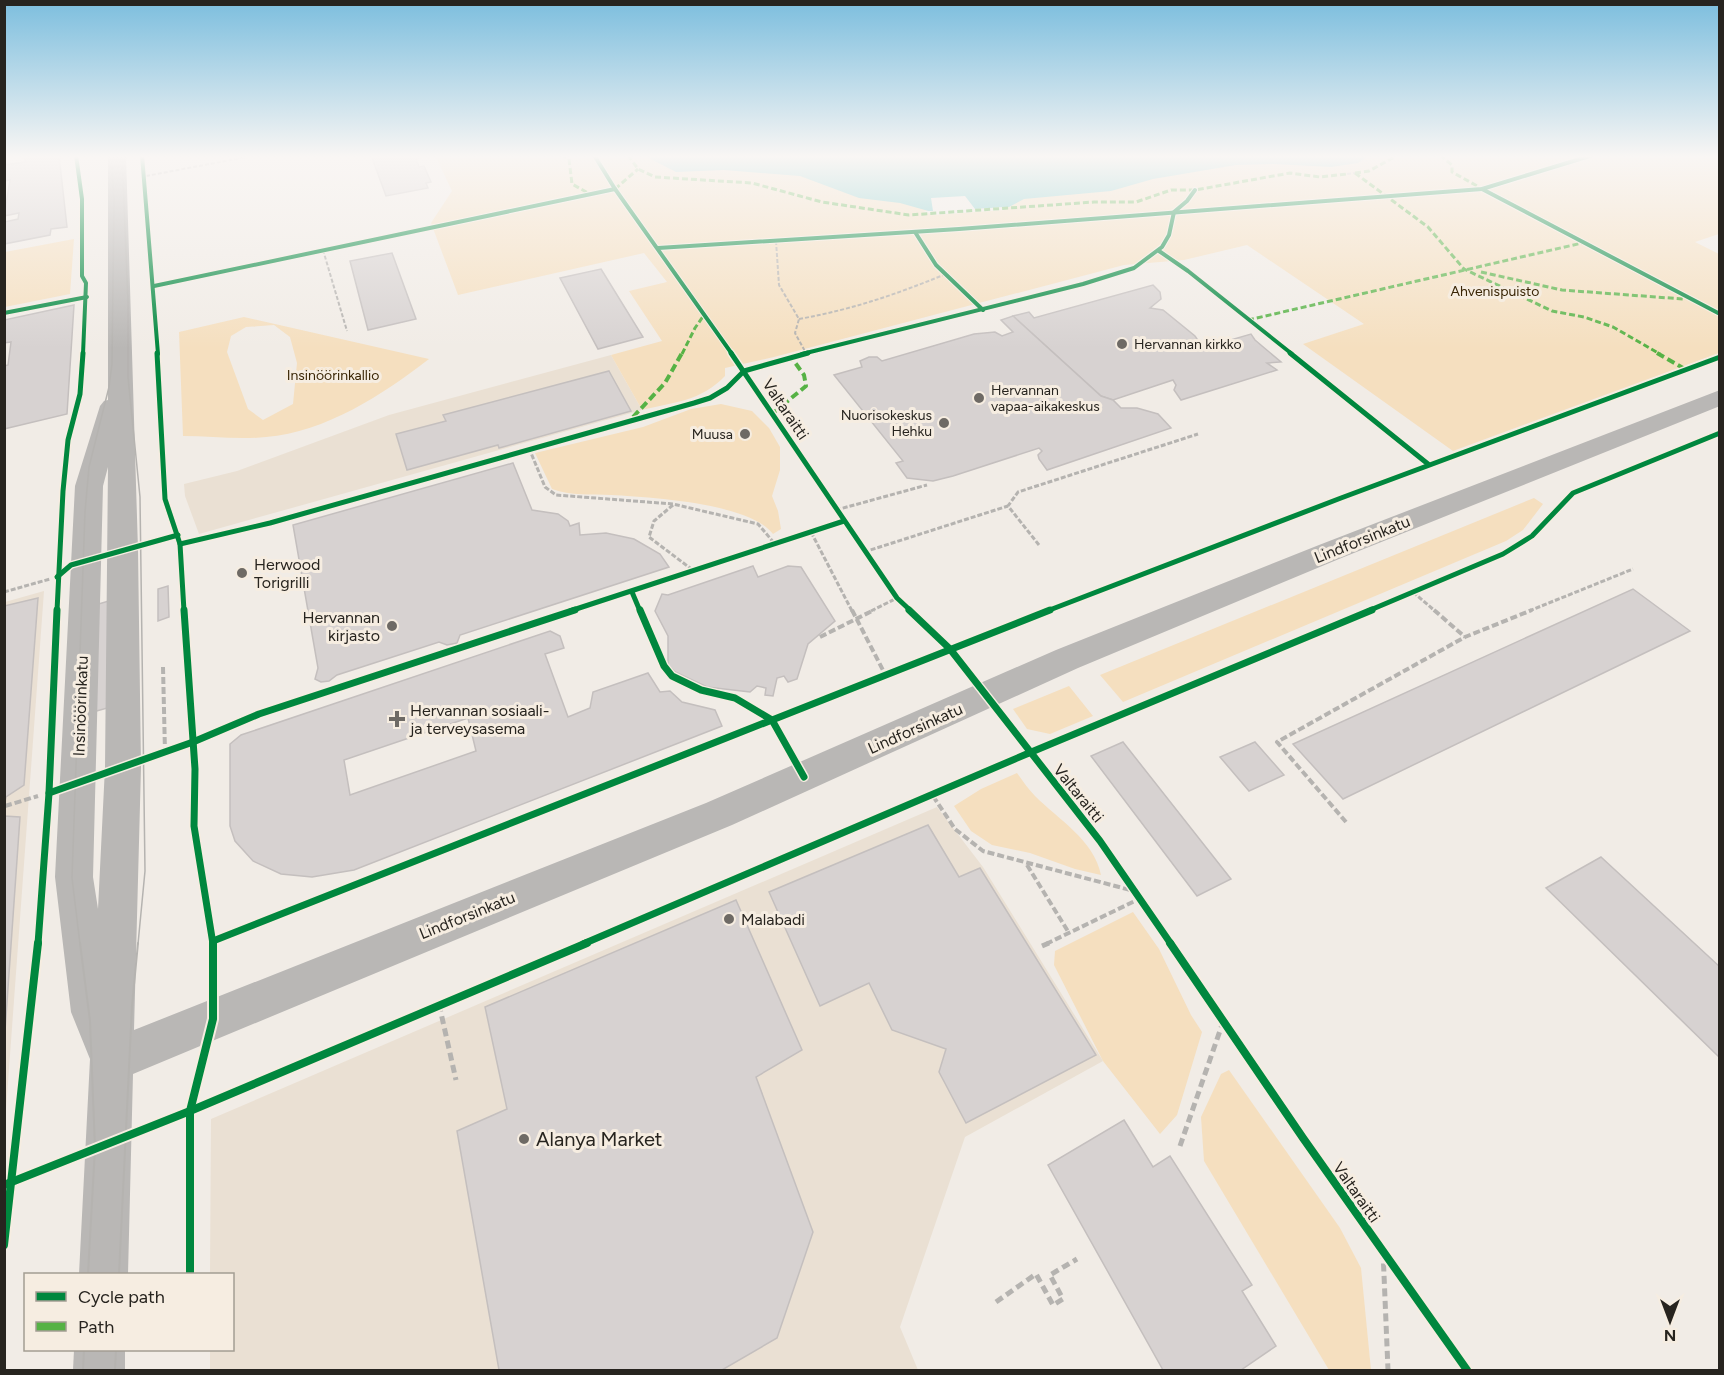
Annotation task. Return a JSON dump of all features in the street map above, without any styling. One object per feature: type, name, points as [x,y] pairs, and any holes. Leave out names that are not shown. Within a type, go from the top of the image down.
[{"type":"street","name":"Insinöörinkatu","points":[[103,1273],[123,767],[119,219]]},
{"type":"street","name":"Insinöörinkatu","points":[[111,1062],[92,1012],[63,788],[89,486],[104,430],[121,386]]},
{"type":"street","name":"Lindforsinkatu","points":[[111,1062],[719,814],[1078,655],[1351,543],[1719,397]]},
{"type":"street","points":[[99,1371],[100,1351]]},
{"type":"path","points":[[764,242],[787,240]]},
{"type":"path","points":[[776,241],[779,285],[799,319],[795,333],[806,353]]},
{"type":"path","points":[[311,252],[333,248]]},
{"type":"path","points":[[323,250],[347,331]]},
{"type":"path","points":[[799,319],[887,298],[944,272],[954,282]]},
{"type":"path","points":[[798,355],[817,351]]},
{"type":"path","points":[[864,552],[1008,506],[1018,492],[1198,434]]},
{"type":"path","points":[[518,451],[538,446]]},
{"type":"path","points":[[529,448],[545,487],[556,495],[674,504],[758,524],[775,544]]},
{"type":"path","points":[[830,500],[838,513],[927,485]]},
{"type":"path","points":[[674,504],[654,521],[649,537],[694,571]]},
{"type":"path","points":[[1008,506],[1039,544]]},
{"type":"path","points":[[802,535],[822,528]]},
{"type":"path","points":[[811,532],[886,676]]},
{"type":"path","points":[[765,547],[784,541]]},
{"type":"path","points":[[859,544],[871,561]]},
{"type":"path","points":[[684,574],[704,567]]},
{"type":"path","points":[[1346,822],[1277,742],[1465,638],[1633,569]]},
{"type":"path","points":[[4,592],[57,577],[57,587]]},
{"type":"path","points":[[1403,597],[1423,588]]},
{"type":"path","points":[[890,589],[904,606]]},
{"type":"path","points":[[1413,592],[1465,638]]},
{"type":"path","points":[[820,637],[897,598]]},
{"type":"path","points":[[876,680],[897,671]]},
{"type":"path","points":[[123,767],[165,749],[174,748]]},
{"type":"path","points":[[4,806],[63,788]]},
{"type":"path","points":[[922,801],[944,791]]},
{"type":"path","points":[[933,796],[955,829],[982,851],[1134,891]]},
{"type":"path","points":[[1027,864],[1069,933]]},
{"type":"path","points":[[1128,883],[1145,908]]},
{"type":"path","points":[[1042,946],[1139,899]]},
{"type":"path","points":[[428,1009],[450,1000]]},
{"type":"path","points":[[439,1004],[456,1080]]},
{"type":"path","points":[[1217,1013],[1230,1032]]},
{"type":"path","points":[[1180,1146],[1223,1022]]},
{"type":"path","points":[[1383,1251],[1388,1371]]},
{"type":"path","points":[[996,1302],[1036,1274],[1053,1305],[1063,1299],[1050,1275],[1077,1259]]},
{"type":"shaded area","points":[[611,355],[642,410],[199,534],[185,496],[184,484],[237,471],[389,415]]},
{"type":"shaded area","points":[[44,591],[5,1123],[5,602]]},
{"type":"shaded area","points":[[937,807],[983,867],[1103,1061],[965,1137],[900,1327],[918,1370],[210,1370],[210,1351],[234,1351],[234,1273],[210,1273],[211,1119]]},
{"type":"green space","name":"Ahvenispuisto","points":[[434,219],[1719,219],[1719,234],[1695,242],[1719,254],[1719,353],[1453,451],[1303,344],[1364,324],[1247,245],[1184,260],[1124,265],[725,368],[725,376],[707,391],[697,396],[642,410],[611,355],[662,341],[629,291],[667,282],[644,253],[458,295],[431,223]]},
{"type":"green space","points":[[74,239],[70,294],[5,307],[5,252]]},
{"type":"green space","name":"Insinöörinkallio","points":[[244,317],[429,359],[373,398],[332,420],[310,428],[288,434],[256,438],[183,436],[179,332]],"holes":[[[274,325],[290,337],[297,363],[293,404],[263,420],[248,409],[227,352],[231,336],[246,327]]]},
{"type":"green space","points":[[721,404],[752,411],[769,428],[780,447],[780,470],[772,496],[778,511],[781,529],[773,534],[761,524],[743,515],[698,504],[649,498],[574,494],[552,489],[535,453],[643,427],[691,409]]},
{"type":"green space","points":[[1534,498],[1543,504],[1523,530],[1506,541],[1123,702],[1100,675]]},
{"type":"green space","points":[[1069,686],[1093,716],[1050,734],[1027,729],[1013,709]]},
{"type":"green space","points":[[1017,773],[1035,796],[1083,841],[1091,851],[1101,875],[1075,869],[1030,853],[992,845],[971,831],[954,806],[981,789]]},
{"type":"green space","points":[[1133,912],[1159,949],[1191,1015],[1202,1032],[1177,1115],[1160,1134],[1103,1061],[1054,965],[1055,951]]},
{"type":"green space","points":[[1229,1070],[1340,1228],[1361,1268],[1371,1370],[1329,1370],[1204,1161],[1201,1117],[1221,1074]]},
{"type":"building","points":[[17,219],[66,219],[67,227],[51,229],[50,235],[4,244],[4,222]]},
{"type":"building","points":[[392,253],[416,319],[368,330],[350,261]]},
{"type":"building","points":[[601,269],[643,337],[598,349],[560,278]]},
{"type":"building","name":"Hervannan kirkko","points":[[1153,285],[1160,292],[1161,299],[1150,308],[1163,310],[1195,336],[1203,348],[1251,334],[1281,362],[1267,363],[1277,370],[1181,400],[1174,390],[1176,385],[1173,380],[1113,400],[1101,396],[1013,316],[1029,312],[1034,318]]},
{"type":"building","points":[[74,305],[67,414],[4,429],[4,366],[8,365],[11,342],[4,343],[4,320]]},
{"type":"building","name":"Hervannan vapaa-aikakeskus","points":[[1013,316],[1101,396],[1113,400],[1121,408],[1137,408],[1158,414],[1171,428],[1047,470],[1039,459],[1038,455],[1042,451],[1039,448],[933,481],[907,478],[896,463],[903,461],[834,375],[862,367],[860,361],[869,357],[877,357],[882,361],[974,334],[995,332],[1002,336],[1013,332],[1001,320]]},
{"type":"building","points":[[609,371],[631,411],[499,448],[498,445],[407,470],[396,434],[446,421],[443,415]]},
{"type":"building","points":[[513,463],[532,510],[558,514],[568,521],[570,526],[579,523],[580,535],[606,533],[634,539],[660,554],[669,567],[460,635],[457,643],[447,645],[439,642],[337,675],[329,681],[321,682],[315,679],[318,668],[293,525]]},
{"type":"building","points":[[753,566],[758,577],[788,566],[801,567],[835,621],[808,644],[797,679],[788,682],[784,676],[777,678],[773,696],[765,695],[766,688],[757,686],[750,692],[707,687],[675,672],[668,665],[668,636],[655,611],[662,594],[668,595]]},
{"type":"building","points":[[168,586],[169,617],[158,621],[158,589]]},
{"type":"building","points":[[1633,589],[1690,631],[1343,799],[1293,744]]},
{"type":"building","points":[[38,598],[24,785],[6,797],[4,807],[4,606]]},
{"type":"building","points":[[112,600],[111,707],[93,712],[95,605]]},
{"type":"building","points":[[550,631],[560,636],[564,648],[545,654],[568,717],[590,708],[593,692],[648,673],[660,692],[670,691],[682,702],[715,710],[722,726],[354,870],[312,877],[281,874],[253,861],[235,841],[230,826],[230,744],[241,735]],"holes":[[[468,718],[476,751],[350,795],[344,760]]]},
{"type":"building","points":[[1123,742],[1231,879],[1197,896],[1091,756]]},
{"type":"building","points":[[1255,742],[1284,775],[1249,791],[1220,757]]},
{"type":"building","points":[[4,816],[20,817],[4,1045]]},
{"type":"building","points":[[928,825],[959,877],[980,868],[1096,1055],[966,1123],[939,1072],[946,1049],[892,1030],[869,983],[820,1006],[769,892]]},
{"type":"building","points":[[1601,857],[1720,967],[1720,1058],[1546,888]]},
{"type":"building","points":[[736,900],[802,1050],[756,1077],[813,1232],[777,1338],[722,1370],[499,1370],[457,1131],[507,1109],[485,1007]]},
{"type":"building","points":[[1124,1120],[1153,1167],[1170,1156],[1252,1285],[1242,1291],[1276,1346],[1241,1370],[1163,1370],[1048,1165]]},
{"type":"tram line","points":[[80,944],[72,878],[85,512],[89,467],[109,387],[112,364],[114,219]]},
{"type":"tram line","points":[[125,219],[128,377],[140,497],[145,871],[138,944]]},
{"type":"tram line","points":[[80,943],[90,1021],[95,1148],[88,1273]]},
{"type":"tram line","points":[[119,1273],[132,1006],[138,943]]},
{"type":"tram line","points":[[83,1370],[84,1351]]},
{"type":"tram line","points":[[115,1370],[116,1351]]},
{"type":"marked path","points":[[1417,219],[1428,227],[1464,269],[1552,311],[1584,317],[1613,327],[1685,369]]},
{"type":"marked path","points":[[1248,320],[1582,243]]},
{"type":"marked path","points":[[1481,272],[1562,290],[1683,299]]},
{"type":"marked path","points":[[633,417],[670,376],[704,315]]},
{"type":"marked path","points":[[773,413],[806,386],[804,375],[791,357]]},
{"type":"cycle path","points":[[4,1245],[37,954],[49,793],[63,491],[68,440],[80,394],[86,312],[86,283],[82,276],[82,219]]},
{"type":"cycle path","points":[[148,219],[154,286],[165,499],[180,544],[195,769],[194,826],[213,941],[213,1019],[190,1111],[190,1273]]},
{"type":"cycle path","points":[[154,286],[472,219]]},
{"type":"cycle path","name":"Valtaraitti","points":[[636,219],[744,371],[897,598],[950,649],[1100,841],[1303,1138],[1467,1370]]},
{"type":"cycle path","points":[[658,248],[1088,219]]},
{"type":"cycle path","points":[[180,544],[270,523],[694,403],[710,398],[727,388],[744,371],[763,364],[1096,281],[1134,268],[1156,253],[1166,242],[1173,219]]},
{"type":"cycle path","points":[[1539,219],[1720,314]]},
{"type":"cycle path","points":[[915,232],[936,265],[983,310]]},
{"type":"cycle path","points":[[1159,251],[1188,271],[1428,464]]},
{"type":"cycle path","points":[[4,313],[87,297]]},
{"type":"cycle path","points":[[213,941],[1152,570],[1720,357]]},
{"type":"cycle path","points":[[4,1185],[190,1111],[933,796],[1029,753],[1115,719],[1503,554],[1532,536],[1573,493],[1720,433]]},
{"type":"cycle path","points":[[49,793],[193,742],[259,714],[844,521]]},
{"type":"cycle path","points":[[57,577],[71,565],[178,535]]},
{"type":"cycle path","points":[[632,592],[664,666],[672,676],[701,690],[735,698],[772,720],[804,777]]},
{"type":"place","name":"Hervannan kirkko","points":[[1122,344]]},
{"type":"place","name":"Hervannan vapaa-aikakeskus","points":[[979,398]]},
{"type":"place","name":"Nuorisokeskus Hehku","points":[[944,423]]},
{"type":"place","name":"Muusa","points":[[745,434]]},
{"type":"place","name":"Herwood Torigrilli","points":[[242,573]]},
{"type":"place","name":"Hervannan kirjasto","points":[[392,626]]},
{"type":"place","name":"Hervannan sosiaali- ja terveysasema","points":[[397,719]]},
{"type":"place","name":"Malabadi","points":[[729,919]]},
{"type":"place","name":"Alanya Market","points":[[524,1139]]}]
